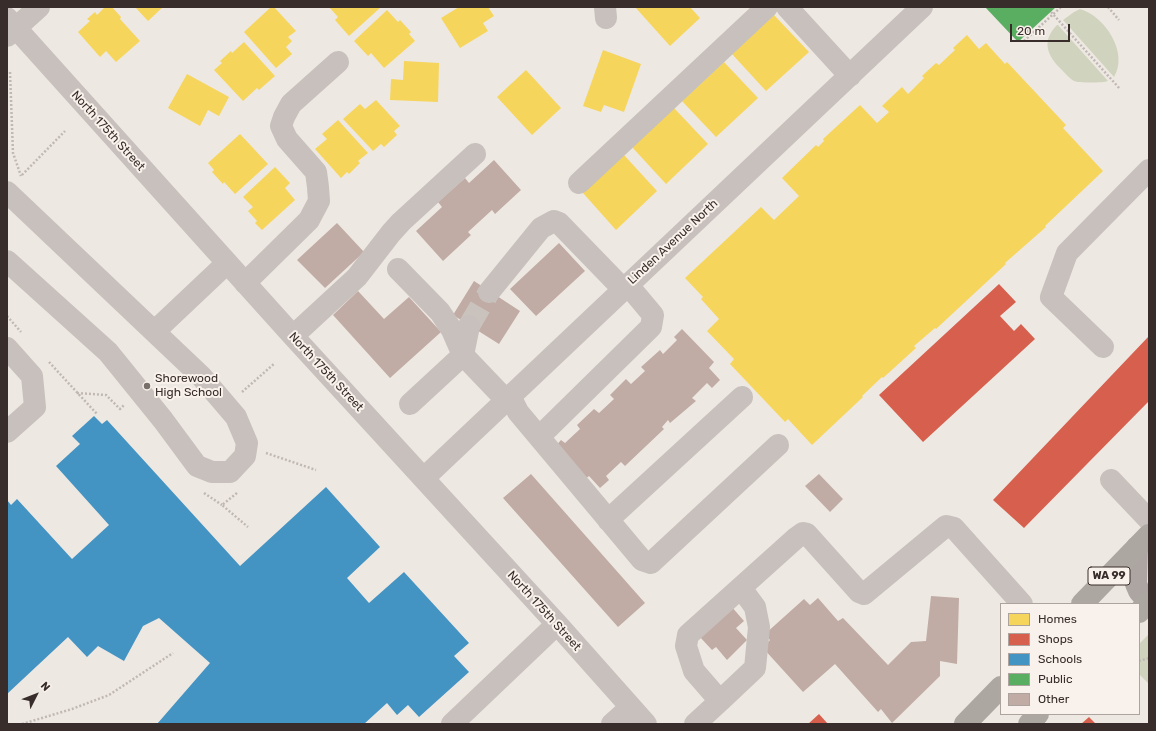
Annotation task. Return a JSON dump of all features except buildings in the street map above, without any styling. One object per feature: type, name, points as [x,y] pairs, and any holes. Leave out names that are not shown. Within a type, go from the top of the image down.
[{"type":"highway","name":"WA 99","points":[[1083,603],[1143,541]]},
{"type":"highway","points":[[1140,611],[1149,602]]},
{"type":"highway","points":[[965,724],[1000,688]]},
{"type":"highway","points":[[1029,724],[1037,715]]},
{"type":"main road","points":[[1143,541],[1136,584],[1139,591],[1149,602]]},
{"type":"street","points":[[10,27],[39,7]]},
{"type":"street","points":[[579,183],[767,7]]},
{"type":"street","points":[[787,7],[850,76]]},
{"type":"street","name":"Linden Avenue North","points":[[424,478],[922,7]]},
{"type":"street","name":"North 175th Street","points":[[10,27],[227,262],[557,624],[646,724]]},
{"type":"street","points":[[245,283],[309,220],[319,202],[316,172],[287,139],[281,126],[291,104],[338,62]]},
{"type":"street","points":[[293,336],[357,277],[401,222],[475,154]]},
{"type":"street","points":[[1103,347],[1051,297],[1067,253],[1149,170]]},
{"type":"street","points":[[7,261],[108,352],[197,466],[212,472],[230,472],[245,456],[247,442],[236,416],[201,376],[155,331],[13,185]]},
{"type":"street","points":[[489,292],[541,228],[554,221],[559,223],[653,315],[651,327],[539,437]]},
{"type":"street","points":[[155,331],[227,262]]},
{"type":"street","points":[[398,269],[440,312],[452,330],[463,355],[508,398],[518,412],[642,560],[651,563],[778,445]]},
{"type":"street","points":[[410,404],[463,355],[469,326]]},
{"type":"street","points":[[7,348],[32,376],[36,407],[7,432]]},
{"type":"street","points":[[608,520],[742,397]]},
{"type":"street","points":[[1111,480],[1149,520]]},
{"type":"street","points":[[720,701],[694,671],[686,646],[688,635],[803,533],[807,534],[859,592],[864,594],[946,526],[954,528],[1021,603]]},
{"type":"street","points":[[695,724],[755,668],[758,627],[755,607],[740,588]]},
{"type":"street","points":[[452,724],[557,624]]},
{"type":"street","points":[[612,724],[631,707]]},
{"type":"path","points":[[1024,42],[1061,7]]},
{"type":"path","points":[[1108,7],[1119,20]]},
{"type":"path","points":[[1051,12],[1120,89]]},
{"type":"path","points":[[10,72],[13,153],[22,175]]},
{"type":"path","points":[[13,185],[65,131]]},
{"type":"path","points":[[7,316],[23,333]]},
{"type":"path","points":[[44,356],[97,414]]},
{"type":"path","points":[[77,393],[106,395],[120,409],[129,401]]},
{"type":"path","points":[[262,451],[316,470]]},
{"type":"path","points":[[22,724],[72,709],[110,695],[173,653]]},
{"type":"green space","points":[[1080,9],[1098,19],[1106,27],[1112,37],[1119,57],[1118,67],[1114,77],[1063,20]]},
{"type":"green space","points":[[1057,25],[1108,81],[1074,81],[1057,65],[1050,54],[1048,43],[1052,31]]},
{"type":"green space","points":[[1149,634],[1149,684],[1140,675],[1140,643]]},
{"type":"tunnel","points":[[469,326],[489,292]]},
{"type":"place","name":"Shorewood High School","points":[[147,386]]}]
